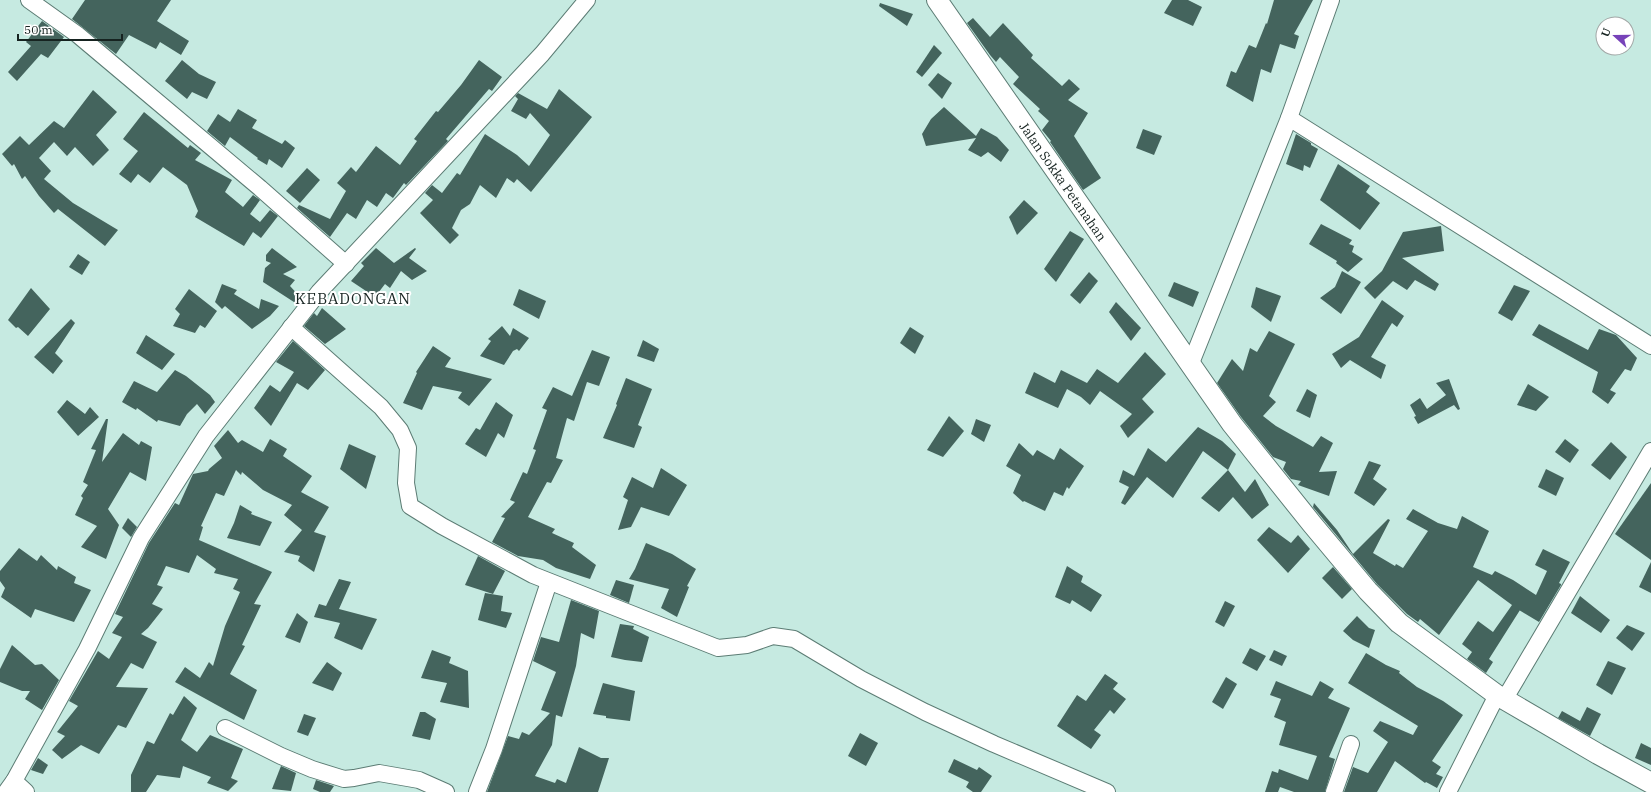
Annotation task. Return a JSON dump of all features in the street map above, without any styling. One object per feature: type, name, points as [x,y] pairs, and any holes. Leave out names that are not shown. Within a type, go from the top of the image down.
[{"type":"main road","name":"Jalan Sokka Petanahan","points":[[937,0],[1237,430],[1312,524],[1378,603],[1399,623],[1500,697],[1651,783]]},
{"type":"street","points":[[29,0],[78,35],[260,188],[346,264]]},
{"type":"street","points":[[26,792],[10,787],[87,649],[141,538],[206,436],[320,292],[542,54],[587,0]]},
{"type":"street","points":[[1190,363],[1289,118],[1331,0]]},
{"type":"street","points":[[1289,118],[1651,346]]},
{"type":"street","points":[[291,328],[381,407],[400,430],[408,448],[406,483],[410,506],[442,526],[533,575],[718,648],[747,646],[772,636],[794,639],[861,679],[925,712],[994,744],[1106,792]]},
{"type":"street","points":[[1448,792],[1500,697],[1651,452]]},
{"type":"street","points":[[477,792],[494,749],[549,582]]},
{"type":"street","points":[[225,728],[312,769],[344,779],[379,773],[419,780],[446,792]]},
{"type":"street","points":[[1334,792],[1351,744]]},
{"type":"building","points":[[85,0],[171,0],[157,21],[189,41],[181,55],[160,42],[156,49],[129,35],[116,54],[72,19]]},
{"type":"building","points":[[1172,0],[1188,0],[1202,7],[1193,26],[1164,13]]},
{"type":"building","points":[[1274,0],[1313,0],[1294,34],[1299,36],[1295,49],[1280,44],[1271,73],[1261,69],[1253,102],[1226,86],[1231,71],[1236,73],[1249,45],[1256,48],[1266,23],[1267,24]]},
{"type":"building","points":[[880,3],[913,14],[907,26],[879,6]]},
{"type":"building","points":[[973,18],[990,37],[1003,23],[1033,55],[1031,58],[1062,86],[1069,79],[1080,89],[1068,100],[1088,113],[1074,136],[1101,178],[1083,190],[1050,142],[1051,141],[1042,130],[1049,121],[1038,111],[1040,109],[1013,84],[1019,77],[1000,57],[996,62],[990,55],[967,23]]},
{"type":"building","points":[[42,21],[64,37],[48,58],[41,54],[17,81],[8,72],[31,46],[26,42]]},
{"type":"building","points":[[934,45],[942,53],[922,77],[916,72]]},
{"type":"building","points":[[182,60],[199,74],[216,82],[207,99],[192,92],[187,99],[165,81]]},
{"type":"building","points":[[479,60],[502,77],[492,91],[489,89],[446,139],[448,141],[406,185],[404,183],[393,198],[386,193],[377,207],[367,200],[356,219],[347,213],[330,237],[297,208],[299,205],[330,219],[346,191],[337,183],[351,167],[356,172],[376,146],[400,165],[417,141],[414,139],[436,111],[438,112],[461,85]]},
{"type":"building","points":[[938,73],[952,83],[942,99],[928,85]]},
{"type":"building","points":[[559,89],[592,117],[531,192],[517,179],[514,183],[507,178],[496,198],[480,185],[470,204],[461,210],[452,228],[459,235],[450,244],[420,213],[433,200],[425,193],[432,185],[442,193],[457,173],[460,175],[485,134],[517,155],[529,166],[550,135],[530,113],[526,119],[511,111],[518,99],[515,96],[518,93],[547,109]]},
{"type":"building","points":[[93,90],[117,112],[96,135],[109,150],[93,166],[75,147],[67,156],[54,142],[39,158],[51,171],[44,179],[73,203],[118,230],[105,246],[58,209],[54,213],[39,196],[25,176],[22,179],[14,164],[12,166],[2,154],[20,136],[29,145],[54,121],[64,128]]},
{"type":"building","points":[[944,107],[976,136],[981,128],[997,137],[1009,150],[1001,162],[988,152],[981,157],[968,150],[976,138],[926,146],[922,134],[931,119]]},
{"type":"building","points":[[238,109],[257,120],[252,128],[282,144],[285,140],[295,148],[282,168],[269,159],[267,165],[257,159],[258,158],[230,137],[225,146],[207,131],[218,114],[230,122]]},
{"type":"building","points":[[144,112],[188,148],[190,145],[201,153],[195,160],[232,180],[225,192],[243,207],[253,195],[260,200],[250,214],[260,222],[270,210],[278,216],[261,238],[253,232],[244,246],[195,217],[198,211],[187,185],[163,167],[150,183],[138,174],[131,183],[119,174],[138,151],[123,139]]},
{"type":"building","points":[[1143,129],[1162,136],[1154,155],[1136,148]]},
{"type":"building","points":[[1296,134],[1318,149],[1310,168],[1304,165],[1303,171],[1286,164]]},
{"type":"building","points":[[1338,164],[1370,186],[1366,192],[1380,203],[1360,230],[1320,200]]},
{"type":"building","points":[[307,168],[320,180],[300,203],[286,191]]},
{"type":"building","points":[[1024,200],[1038,213],[1017,235],[1009,217]]},
{"type":"building","points":[[1321,224],[1352,240],[1349,244],[1354,246],[1352,252],[1363,259],[1348,272],[1336,263],[1337,261],[1309,244]]},
{"type":"building","points":[[1441,226],[1444,251],[1402,258],[1439,284],[1435,291],[1415,280],[1407,290],[1393,281],[1375,299],[1364,288],[1382,271],[1403,232]]},
{"type":"building","points":[[1070,231],[1084,239],[1056,282],[1044,269]]},
{"type":"building","points":[[272,248],[297,267],[283,274],[295,280],[290,286],[302,299],[297,304],[263,282],[265,268],[271,263],[266,261],[266,255]]},
{"type":"building","points":[[376,248],[394,263],[415,248],[416,249],[409,258],[427,271],[412,280],[401,271],[390,288],[385,284],[375,297],[351,281],[364,266],[361,263]]},
{"type":"building","points":[[78,254],[90,262],[82,275],[69,267]]},
{"type":"building","points":[[1342,271],[1361,282],[1341,314],[1320,298],[1335,287]]},
{"type":"building","points":[[1089,272],[1098,281],[1080,304],[1070,295]]},
{"type":"building","points":[[1174,282],[1199,292],[1193,307],[1168,296]]},
{"type":"building","points":[[222,284],[237,290],[234,294],[259,309],[261,299],[279,306],[270,316],[252,329],[225,306],[222,309],[215,302]]},
{"type":"building","points":[[1514,285],[1530,291],[1512,321],[1498,313]]},
{"type":"building","points":[[1256,287],[1281,296],[1271,322],[1251,307]]},
{"type":"building","points":[[31,288],[50,309],[28,336],[18,327],[16,328],[8,320]]},
{"type":"building","points":[[189,289],[217,311],[205,328],[200,325],[195,333],[173,326],[180,314],[175,309]]},
{"type":"building","points":[[519,289],[546,301],[539,319],[513,305]]},
{"type":"building","points":[[1382,300],[1404,316],[1397,327],[1392,323],[1371,357],[1386,365],[1381,379],[1350,360],[1341,368],[1332,354],[1359,337]]},
{"type":"building","points":[[1116,302],[1141,328],[1131,341],[1109,312]]},
{"type":"building","points":[[322,308],[346,329],[325,344],[304,326],[314,313],[317,316]]},
{"type":"building","points":[[71,319],[75,323],[55,353],[63,361],[53,374],[34,357]]},
{"type":"building","points":[[1539,324],[1588,350],[1599,329],[1616,335],[1637,358],[1631,371],[1625,369],[1610,390],[1616,393],[1608,404],[1592,392],[1598,372],[1532,335]]},
{"type":"building","points":[[502,326],[510,336],[513,328],[529,338],[519,351],[517,349],[513,351],[504,365],[480,356],[491,341],[488,339]]},
{"type":"building","points":[[910,327],[924,336],[915,354],[900,343]]},
{"type":"building","points":[[1269,331],[1295,344],[1269,396],[1276,402],[1263,416],[1276,426],[1313,447],[1321,436],[1333,443],[1319,472],[1337,471],[1329,496],[1298,485],[1301,481],[1291,479],[1283,469],[1286,462],[1273,457],[1241,417],[1217,383],[1232,359],[1243,371],[1250,348],[1257,352]]},
{"type":"building","points":[[146,335],[175,354],[162,370],[136,353]]},
{"type":"building","points":[[643,340],[659,349],[654,362],[637,356]]},
{"type":"building","points":[[293,341],[325,370],[308,390],[297,383],[271,426],[254,408],[270,385],[280,392],[294,372],[276,362]]},
{"type":"building","points":[[433,346],[451,358],[445,367],[492,379],[469,406],[458,398],[462,392],[433,386],[422,410],[403,403],[417,373],[416,372]]},
{"type":"building","points":[[592,350],[610,357],[599,386],[587,382],[574,421],[567,418],[556,458],[563,460],[551,483],[547,482],[528,517],[555,529],[552,533],[574,543],[572,547],[596,565],[590,579],[556,568],[543,560],[518,556],[492,542],[505,518],[501,517],[515,502],[510,500],[523,472],[527,474],[536,450],[533,449],[547,410],[542,408],[553,387],[572,396]]},
{"type":"building","points":[[1145,352],[1166,374],[1142,399],[1154,412],[1128,438],[1120,426],[1132,414],[1100,391],[1090,405],[1081,397],[1067,389],[1058,408],[1025,393],[1034,372],[1055,383],[1061,370],[1087,383],[1097,369],[1118,383]]},
{"type":"building","points":[[175,370],[186,376],[210,395],[215,402],[205,414],[197,404],[187,414],[180,426],[158,420],[157,422],[137,408],[136,410],[122,402],[134,381],[157,392]]},
{"type":"building","points":[[626,378],[652,389],[638,425],[642,427],[634,448],[603,438],[617,405],[616,404]]},
{"type":"building","points":[[1449,379],[1460,409],[1458,410],[1454,405],[1418,424],[1414,417],[1416,416],[1410,405],[1420,398],[1427,409],[1446,395],[1436,383]]},
{"type":"building","points":[[1528,384],[1549,397],[1536,411],[1517,405]]},
{"type":"building","points":[[1307,389],[1317,395],[1310,418],[1296,411]]},
{"type":"building","points":[[67,400],[85,414],[90,407],[99,417],[78,436],[57,412]]},
{"type":"building","points":[[496,402],[513,415],[504,438],[498,433],[486,457],[465,444],[476,428],[480,430]]},
{"type":"building","points":[[949,416],[964,431],[943,457],[927,450]]},
{"type":"building","points":[[106,419],[108,419],[102,462],[123,433],[139,445],[141,441],[152,447],[146,481],[130,472],[108,509],[119,525],[106,559],[81,547],[97,526],[75,515],[83,498],[81,496],[88,485],[83,482],[96,450],[91,449]]},
{"type":"building","points":[[976,419],[991,425],[984,442],[971,434]]},
{"type":"building","points":[[1198,427],[1222,441],[1236,454],[1228,470],[1203,451],[1173,498],[1147,477],[1125,505],[1121,503],[1129,487],[1119,482],[1123,470],[1134,476],[1148,448],[1166,462]]},
{"type":"building","points":[[228,430],[238,443],[242,440],[263,452],[270,439],[287,449],[283,456],[312,476],[301,492],[329,507],[314,532],[326,536],[314,572],[298,561],[300,556],[284,552],[302,530],[284,515],[292,505],[263,490],[242,472],[241,475],[236,470],[224,496],[216,493],[201,526],[203,527],[199,540],[272,572],[254,604],[261,605],[242,645],[245,646],[230,674],[257,690],[244,720],[175,682],[185,667],[200,678],[209,662],[213,666],[225,626],[240,592],[233,589],[238,579],[214,573],[216,569],[197,555],[189,573],[166,566],[157,585],[163,587],[152,604],[163,609],[148,628],[141,634],[157,642],[143,669],[131,663],[116,687],[148,688],[126,728],[118,725],[99,754],[81,745],[62,759],[52,750],[65,736],[57,732],[78,706],[69,701],[98,651],[109,659],[122,637],[112,633],[123,617],[115,614],[149,543],[175,503],[179,505],[193,474],[208,471],[222,458],[214,446]]},
{"type":"building","points":[[1565,439],[1579,450],[1570,463],[1555,452]]},
{"type":"building","points":[[1611,442],[1627,457],[1610,480],[1591,465]]},
{"type":"building","points":[[1019,443],[1033,456],[1037,450],[1054,460],[1060,448],[1084,466],[1069,489],[1067,487],[1063,496],[1054,492],[1045,511],[1024,501],[1023,502],[1013,493],[1021,475],[1006,466]]},
{"type":"building","points":[[349,444],[376,456],[366,489],[340,469]]},
{"type":"building","points":[[1369,461],[1381,465],[1373,479],[1387,489],[1374,506],[1354,493]]},
{"type":"building","points":[[661,468],[687,485],[669,516],[641,507],[631,527],[618,530],[628,500],[623,497],[632,477],[653,488]]},
{"type":"building","points":[[1546,469],[1564,478],[1556,496],[1538,487]]},
{"type":"building","points":[[1228,470],[1245,492],[1255,479],[1269,505],[1252,519],[1233,497],[1219,512],[1201,498]]},
{"type":"building","points":[[1651,483],[1651,560],[1615,534]]},
{"type":"building","points":[[1314,503],[1337,530],[1353,554],[1388,519],[1390,520],[1373,553],[1395,566],[1396,564],[1403,568],[1428,531],[1406,519],[1413,509],[1438,523],[1457,529],[1462,516],[1489,531],[1473,567],[1492,575],[1495,571],[1513,580],[1536,595],[1547,571],[1535,565],[1543,549],[1570,562],[1559,583],[1561,585],[1539,622],[1520,610],[1489,659],[1493,662],[1486,673],[1467,659],[1472,652],[1462,644],[1478,621],[1493,632],[1512,605],[1478,580],[1439,635],[1420,619],[1418,622],[1407,614],[1377,584],[1313,507]]},
{"type":"building","points":[[240,505],[252,512],[251,514],[272,522],[260,546],[227,538]]},
{"type":"building","points":[[128,518],[137,527],[131,537],[122,528]]},
{"type":"building","points":[[1269,527],[1291,543],[1298,535],[1310,549],[1288,573],[1257,540]]},
{"type":"building","points":[[646,543],[672,554],[696,569],[687,586],[689,587],[677,617],[661,608],[669,589],[629,579]]},
{"type":"building","points":[[19,548],[37,561],[41,555],[57,570],[58,566],[76,577],[74,583],[91,590],[74,622],[35,609],[31,618],[1,597],[5,588],[0,581],[0,571]]},
{"type":"building","points":[[478,556],[505,571],[493,594],[465,585]]},
{"type":"building","points":[[1651,562],[1651,593],[1639,587]]},
{"type":"building","points":[[1067,566],[1083,576],[1081,582],[1102,595],[1091,612],[1072,600],[1070,604],[1055,597]]},
{"type":"building","points":[[1333,567],[1352,589],[1342,599],[1322,578]]},
{"type":"building","points":[[339,579],[351,582],[339,609],[377,619],[362,650],[334,638],[340,623],[314,617],[319,604],[326,606]]},
{"type":"building","points":[[616,580],[634,585],[629,603],[610,595]]},
{"type":"building","points":[[485,593],[503,596],[501,611],[512,613],[506,628],[478,620]]},
{"type":"building","points":[[1580,596],[1610,620],[1601,633],[1571,613]]},
{"type":"building","points":[[571,600],[599,611],[594,639],[581,633],[576,666],[562,717],[556,715],[552,745],[535,776],[555,783],[557,779],[566,783],[579,747],[601,758],[609,758],[598,792],[487,792],[508,736],[519,739],[522,732],[529,735],[550,713],[541,710],[556,672],[533,661],[541,637],[559,642]]},
{"type":"building","points":[[1225,601],[1235,606],[1224,627],[1215,622]]},
{"type":"building","points":[[297,613],[308,622],[300,643],[285,637]]},
{"type":"building","points":[[1357,616],[1369,628],[1375,630],[1369,648],[1353,640],[1343,631]]},
{"type":"building","points":[[620,624],[634,626],[633,629],[649,637],[642,662],[611,657]]},
{"type":"building","points":[[1627,625],[1645,633],[1632,651],[1616,638]]},
{"type":"building","points":[[12,645],[35,665],[42,664],[59,680],[42,710],[25,699],[30,691],[22,691],[0,682],[0,669]]},
{"type":"building","points":[[1250,648],[1266,656],[1257,671],[1242,663]]},
{"type":"building","points":[[432,650],[451,657],[449,663],[468,671],[469,708],[440,702],[447,683],[421,678]]},
{"type":"building","points":[[1274,650],[1287,656],[1282,666],[1269,660]]},
{"type":"building","points":[[1366,653],[1386,665],[1400,671],[1399,673],[1417,687],[1443,701],[1463,715],[1432,761],[1441,767],[1436,774],[1443,777],[1437,788],[1426,782],[1425,783],[1395,761],[1377,792],[1344,792],[1353,767],[1368,773],[1388,742],[1373,731],[1380,721],[1413,735],[1418,726],[1348,683]]},
{"type":"building","points":[[1608,661],[1626,668],[1612,695],[1596,685]]},
{"type":"building","points":[[327,662],[342,673],[333,691],[312,683]]},
{"type":"building","points":[[1105,674],[1118,683],[1113,689],[1126,699],[1114,714],[1110,710],[1094,730],[1101,735],[1091,749],[1057,726],[1077,695],[1086,701]]},
{"type":"building","points":[[1226,677],[1237,684],[1223,709],[1212,702]]},
{"type":"building","points":[[1276,681],[1312,696],[1320,681],[1334,689],[1328,698],[1350,708],[1329,757],[1335,759],[1325,792],[1294,792],[1280,787],[1278,792],[1265,792],[1272,771],[1278,773],[1279,769],[1308,780],[1317,756],[1279,745],[1286,722],[1274,717],[1281,699],[1270,695]]},
{"type":"building","points":[[603,683],[635,691],[630,721],[606,718],[606,716],[593,714]]},
{"type":"building","points":[[184,696],[197,708],[181,740],[197,752],[210,735],[243,749],[231,778],[238,781],[228,791],[207,783],[211,777],[183,766],[180,778],[157,775],[146,792],[131,792],[131,775],[147,741],[154,744],[170,713],[173,715]]},
{"type":"building","points":[[1587,707],[1601,714],[1590,736],[1558,718],[1562,711],[1580,721]]},
{"type":"building","points":[[420,712],[425,712],[436,719],[430,740],[412,736]]},
{"type":"building","points":[[304,714],[316,718],[308,736],[297,732]]},
{"type":"building","points":[[860,733],[878,743],[866,766],[848,756]]},
{"type":"building","points":[[1641,743],[1651,748],[1651,765],[1635,758]]},
{"type":"building","points":[[38,758],[48,765],[43,774],[31,770]]},
{"type":"building","points":[[954,759],[977,770],[979,767],[992,776],[981,792],[973,792],[966,787],[969,782],[948,772]]},
{"type":"building","points":[[281,766],[296,773],[291,791],[272,789]]},
{"type":"building","points":[[316,780],[334,786],[330,792],[320,792],[313,789]]},
{"type":"district","name":"KEBADONGAN","points":[[353,299]]}]
